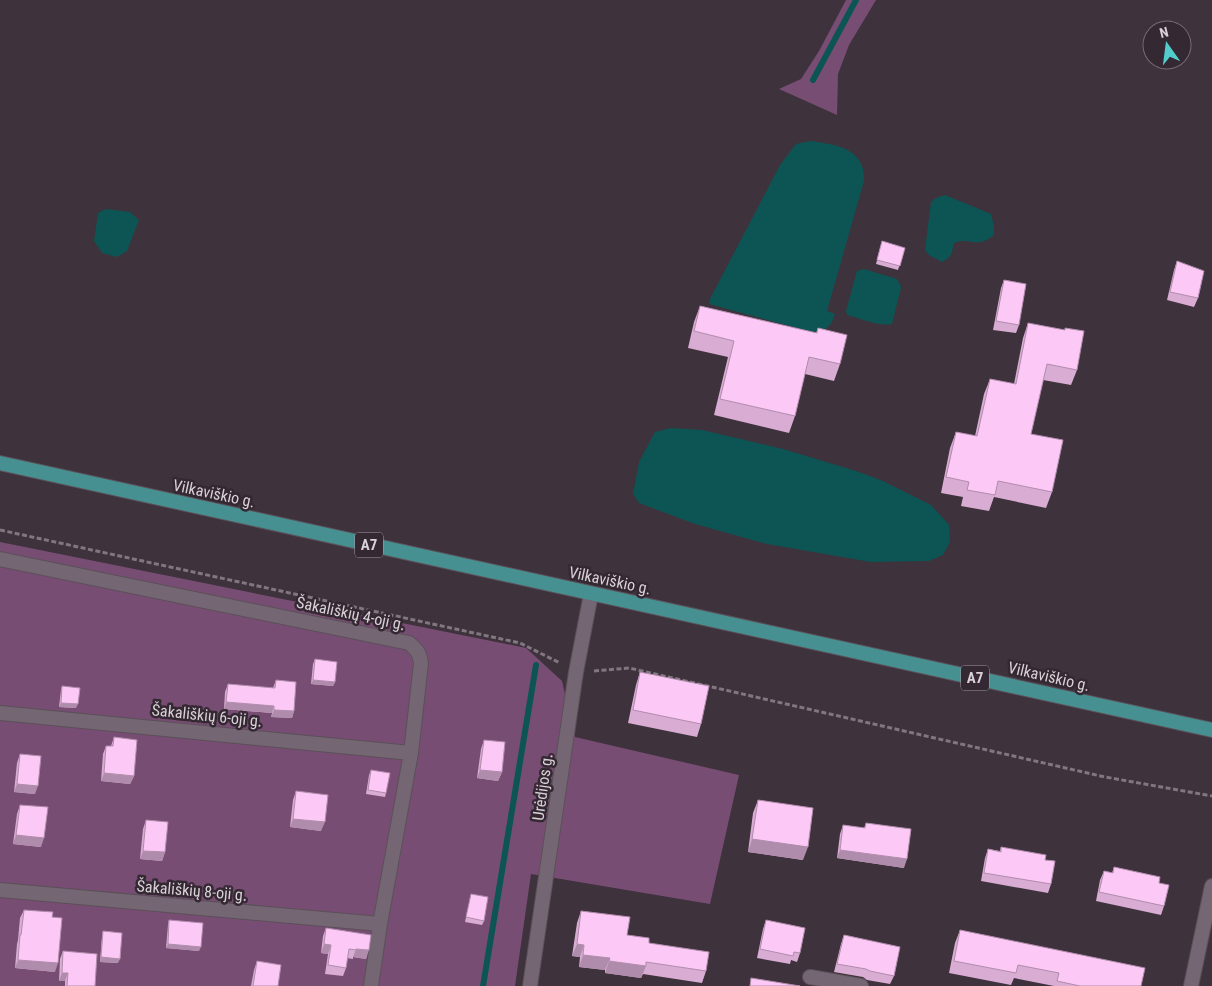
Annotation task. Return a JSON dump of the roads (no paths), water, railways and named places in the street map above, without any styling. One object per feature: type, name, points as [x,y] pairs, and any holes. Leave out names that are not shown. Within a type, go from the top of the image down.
[{"type":"highway","name":"Vilkaviškio g.","points":[[0,463],[1212,730]]},
{"type":"street","name":"Šakališkių 4-oji g.","points":[[0,559],[409,643],[416,649],[421,663],[411,753],[380,924],[371,986]]},
{"type":"street","name":"Urėdijos g.","points":[[530,986],[576,672],[590,594]]},
{"type":"street","name":"Šakališkių 6-oji g.","points":[[0,713],[411,753]]},
{"type":"street","points":[[1190,986],[1212,886]]},
{"type":"street","name":"Šakališkių 8-oji g.","points":[[0,890],[380,924]]},
{"type":"street","points":[[810,977],[861,986]]},
{"type":"waterway","points":[[813,80],[856,0]]},
{"type":"waterway","points":[[483,986],[536,665]]}]
